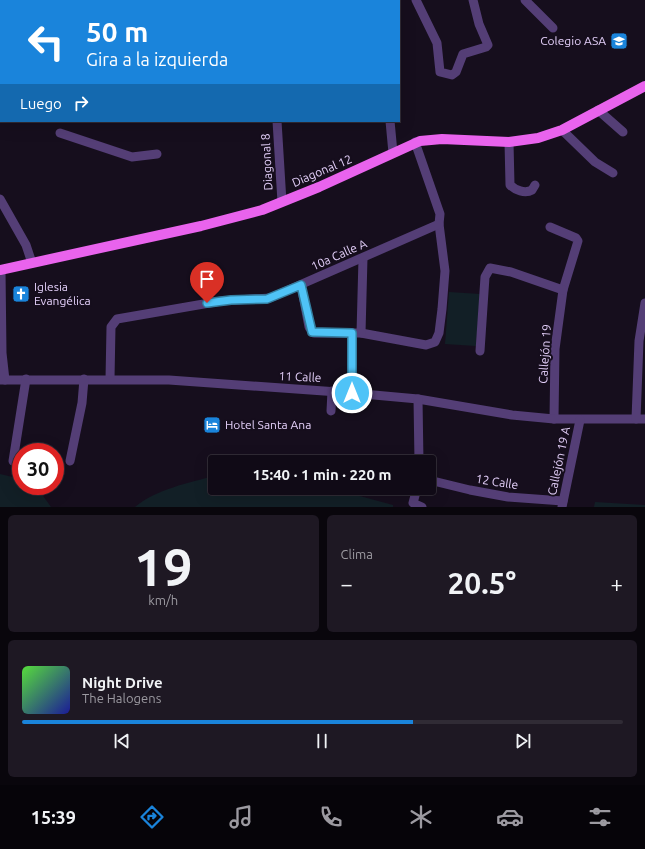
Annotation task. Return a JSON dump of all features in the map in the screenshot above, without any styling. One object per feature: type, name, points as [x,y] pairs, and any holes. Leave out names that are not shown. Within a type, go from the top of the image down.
[{"type":"main road","name":"Diagonal 12","points":[[1,270],[201,226],[262,210],[333,181],[415,142],[437,139],[509,142],[538,138],[562,130],[645,86]]},
{"type":"street","points":[[416,0],[438,46],[440,72],[452,75],[456,72],[463,54],[486,47],[488,44],[479,24],[473,0]]},
{"type":"street","points":[[525,0],[552,28]]},
{"type":"street","points":[[598,110],[623,132]]},
{"type":"street","name":"Diagonal 8","points":[[277,122],[282,202]]},
{"type":"street","points":[[390,122],[393,153]]},
{"type":"street","points":[[562,130],[595,162],[613,173]]},
{"type":"street","points":[[60,132],[132,157],[157,154]]},
{"type":"street","points":[[301,285],[312,332],[357,333],[426,344],[435,342],[439,333],[445,271],[439,224],[439,210],[415,142]]},
{"type":"street","points":[[509,142],[510,185],[513,188],[529,192],[535,185]]},
{"type":"street","points":[[0,199],[26,245],[32,262]]},
{"type":"street","name":"10a Calle A","points":[[110,379],[111,327],[114,321],[120,318],[221,301],[267,299],[439,224]]},
{"type":"street","name":"Callejón 19","points":[[550,227],[576,238],[578,241],[563,290],[555,350],[554,419]]},
{"type":"street","points":[[352,393],[363,258]]},
{"type":"street","points":[[480,351],[485,277],[490,268],[511,272],[563,290]]},
{"type":"street","points":[[1,270],[2,380]]},
{"type":"street","points":[[641,419],[639,341],[645,303]]},
{"type":"street","points":[[70,461],[82,403],[84,379]]},
{"type":"street","name":"11 Calle","points":[[2,380],[155,379],[332,391],[418,399],[512,415],[554,419],[641,419]]},
{"type":"street","points":[[15,443],[26,380]]},
{"type":"street","points":[[331,411],[332,391]]},
{"type":"street","points":[[418,399],[419,455]]},
{"type":"street","name":"Callejón 19 A","points":[[563,504],[580,420]]},
{"type":"street","name":"12 Calle","points":[[436,482],[508,497],[563,504]]},
{"type":"street","points":[[415,495],[413,503],[422,507]]},
{"type":"shaded area","points":[[449,292],[480,294],[476,346],[445,344]]},
{"type":"shaded area","points":[[0,474],[12,477],[12,495],[42,495],[51,507],[0,507]]},
{"type":"shaded area","points":[[208,478],[208,495],[356,495],[393,505],[393,507],[135,507],[152,496],[184,484]]},
{"type":"shaded area","points":[[595,502],[645,505],[645,507],[594,507]]},
{"type":"place","name":"Colegio ASA","points":[[619,41]]},
{"type":"place","name":"Iglesia Evangélica","points":[[21,294]]},
{"type":"place","name":"Hotel Santa Ana","points":[[212,425]]},
{"type":"route","points":[[207,303],[231,300],[267,299],[301,285],[309,327],[312,332],[352,333],[352,393]]}]
